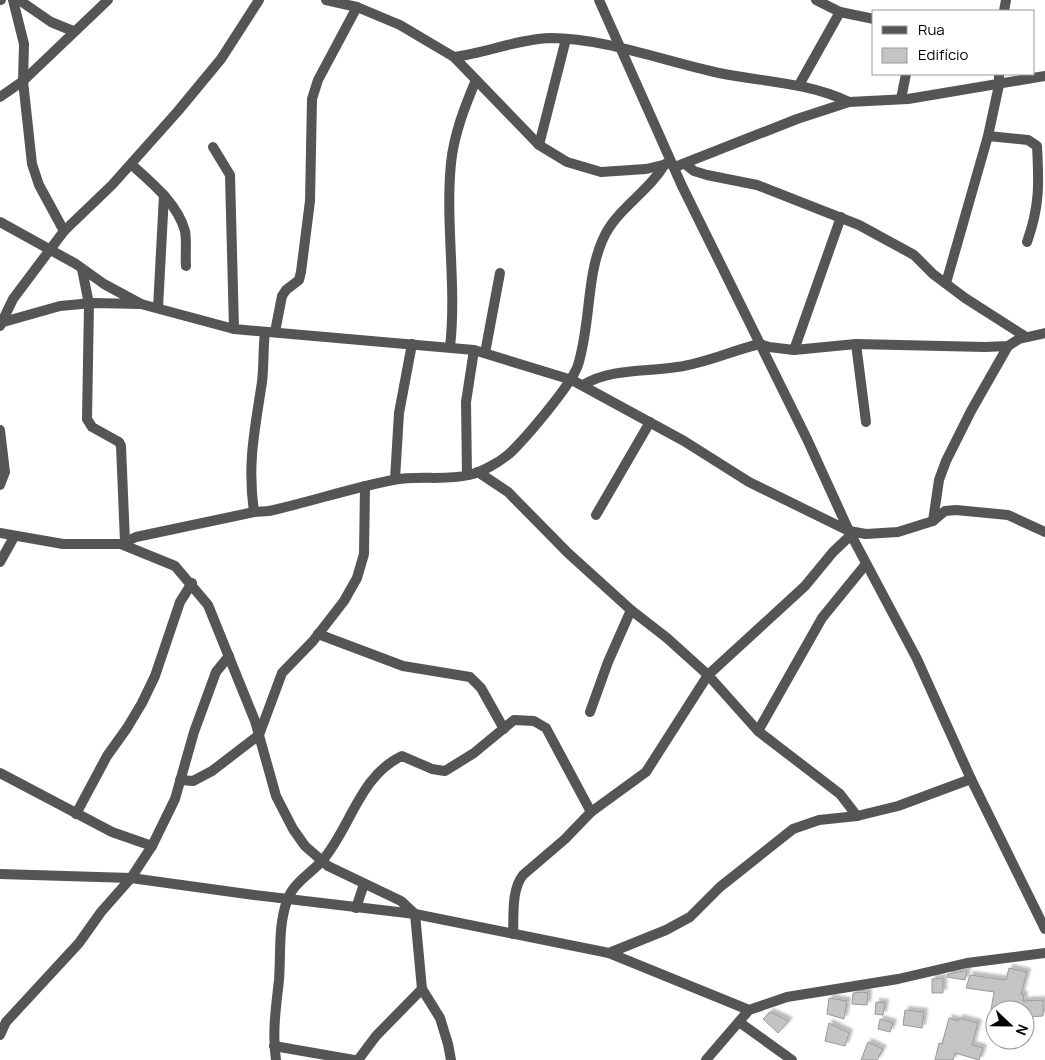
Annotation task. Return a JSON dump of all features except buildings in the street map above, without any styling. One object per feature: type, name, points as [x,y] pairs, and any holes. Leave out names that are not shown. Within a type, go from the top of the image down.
[{"type":"street","points":[[13,0],[24,44],[23,81],[32,164],[39,185],[64,231]]},
{"type":"street","points":[[19,0],[51,22],[73,31]]},
{"type":"street","points":[[0,97],[23,81],[73,31],[108,0]]},
{"type":"street","points":[[0,324],[13,299],[64,231],[132,165],[221,59],[259,0]]},
{"type":"street","points":[[332,0],[357,7],[400,25],[454,57],[539,146],[567,162],[601,172],[646,169],[665,164],[680,165],[707,176],[757,185],[841,217],[914,255],[946,283],[981,309],[1026,337]]},
{"type":"street","points":[[598,0],[680,165],[760,344],[850,533],[917,659],[971,779],[1045,929]]},
{"type":"street","points":[[816,0],[840,12],[872,19]]},
{"type":"street","points":[[254,512],[250,481],[250,457],[270,332],[282,296],[286,290],[299,280],[301,272],[310,201],[312,99],[318,80],[357,7]]},
{"type":"street","points":[[799,86],[840,12]]},
{"type":"street","points":[[539,146],[566,39]]},
{"type":"street","points":[[454,57],[525,41],[566,39],[621,49],[720,73],[820,90],[849,102]]},
{"type":"street","points":[[900,99],[906,75]]},
{"type":"street","points":[[946,283],[988,136],[1000,85],[999,75]]},
{"type":"street","points":[[680,165],[797,119],[849,102],[900,99],[1000,85],[1045,76]]},
{"type":"street","points":[[450,346],[453,320],[449,243],[451,162],[462,112],[476,80]]},
{"type":"street","points":[[988,136],[1028,140],[1037,146],[1039,192],[1036,218],[1027,242]]},
{"type":"street","points":[[213,147],[230,175],[234,329]]},
{"type":"street","points":[[0,533],[14,537],[63,544],[123,543],[145,535],[294,505],[365,486],[396,480],[467,475],[478,472],[509,453],[572,380],[578,364],[589,318],[591,284],[603,238],[611,223],[654,181],[665,164]]},
{"type":"street","points":[[132,165],[164,195],[185,231],[186,266]]},
{"type":"street","points":[[158,308],[164,195]]},
{"type":"street","points":[[794,350],[841,217]]},
{"type":"street","points":[[0,222],[141,304]]},
{"type":"street","points":[[82,269],[88,304],[87,419],[92,427],[119,442],[121,446],[123,543]]},
{"type":"street","points":[[484,353],[500,273]]},
{"type":"street","points":[[0,324],[60,306],[141,304],[234,329],[450,346],[474,350],[583,385],[650,422],[749,482],[850,533],[898,532],[933,521],[945,511],[993,512],[1020,520],[1045,532]]},
{"type":"street","points":[[583,385],[592,379],[614,373],[679,367],[760,344],[769,348],[794,350],[856,344],[1008,346],[1026,337],[1045,333]]},
{"type":"street","points":[[396,480],[399,413],[412,344]]},
{"type":"street","points":[[856,344],[866,422]]},
{"type":"street","points":[[933,521],[939,480],[946,461],[971,411],[1008,346]]},
{"type":"street","points":[[467,475],[466,402],[474,350]]},
{"type":"street","points":[[596,515],[650,422]]},
{"type":"street","points":[[0,430],[5,472],[0,485]]},
{"type":"street","points":[[478,472],[508,492],[568,553],[631,610],[667,638],[708,675],[758,731],[840,794],[857,816]]},
{"type":"street","points":[[180,780],[193,781],[212,771],[260,735],[282,673],[318,634],[344,601],[357,578],[364,554],[365,486]]},
{"type":"street","points":[[513,934],[519,881],[591,812],[646,772],[708,675],[805,586],[850,533]]},
{"type":"street","points":[[0,562],[14,537]]},
{"type":"street","points":[[123,543],[175,566],[208,605],[260,735],[282,813],[305,846],[321,862],[401,901],[416,914],[422,989],[440,1018],[451,1060]]},
{"type":"street","points":[[758,731],[822,618],[866,564]]},
{"type":"street","points":[[76,814],[106,756],[128,728],[148,690],[180,602],[192,584]]},
{"type":"street","points":[[590,712],[608,662],[631,610]]},
{"type":"street","points":[[318,634],[404,666],[470,677],[480,688],[504,728]]},
{"type":"street","points":[[0,1035],[6,1022],[78,943],[101,912],[131,878],[152,846],[168,816],[194,732],[216,672],[229,656]]},
{"type":"street","points":[[276,1060],[274,1046],[275,1010],[283,915],[287,898],[321,862],[376,776],[394,760],[402,756],[432,769],[445,771],[474,753],[514,720],[534,721],[546,728],[591,812]]},
{"type":"street","points":[[0,773],[112,832],[152,846]]},
{"type":"street","points":[[609,954],[666,930],[690,917],[720,887],[793,830],[819,820],[857,816],[898,806],[971,779]]},
{"type":"street","points":[[0,874],[131,878],[153,883],[416,914],[609,954],[749,1010]]},
{"type":"street","points":[[356,908],[364,884]]},
{"type":"street","points":[[706,1060],[749,1010],[786,997],[840,986],[898,979],[967,963],[1045,953]]},
{"type":"street","points":[[358,1060],[376,1036],[422,989]]},
{"type":"street","points":[[739,1022],[792,1060]]},
{"type":"street","points":[[274,1046],[354,1060]]}]
